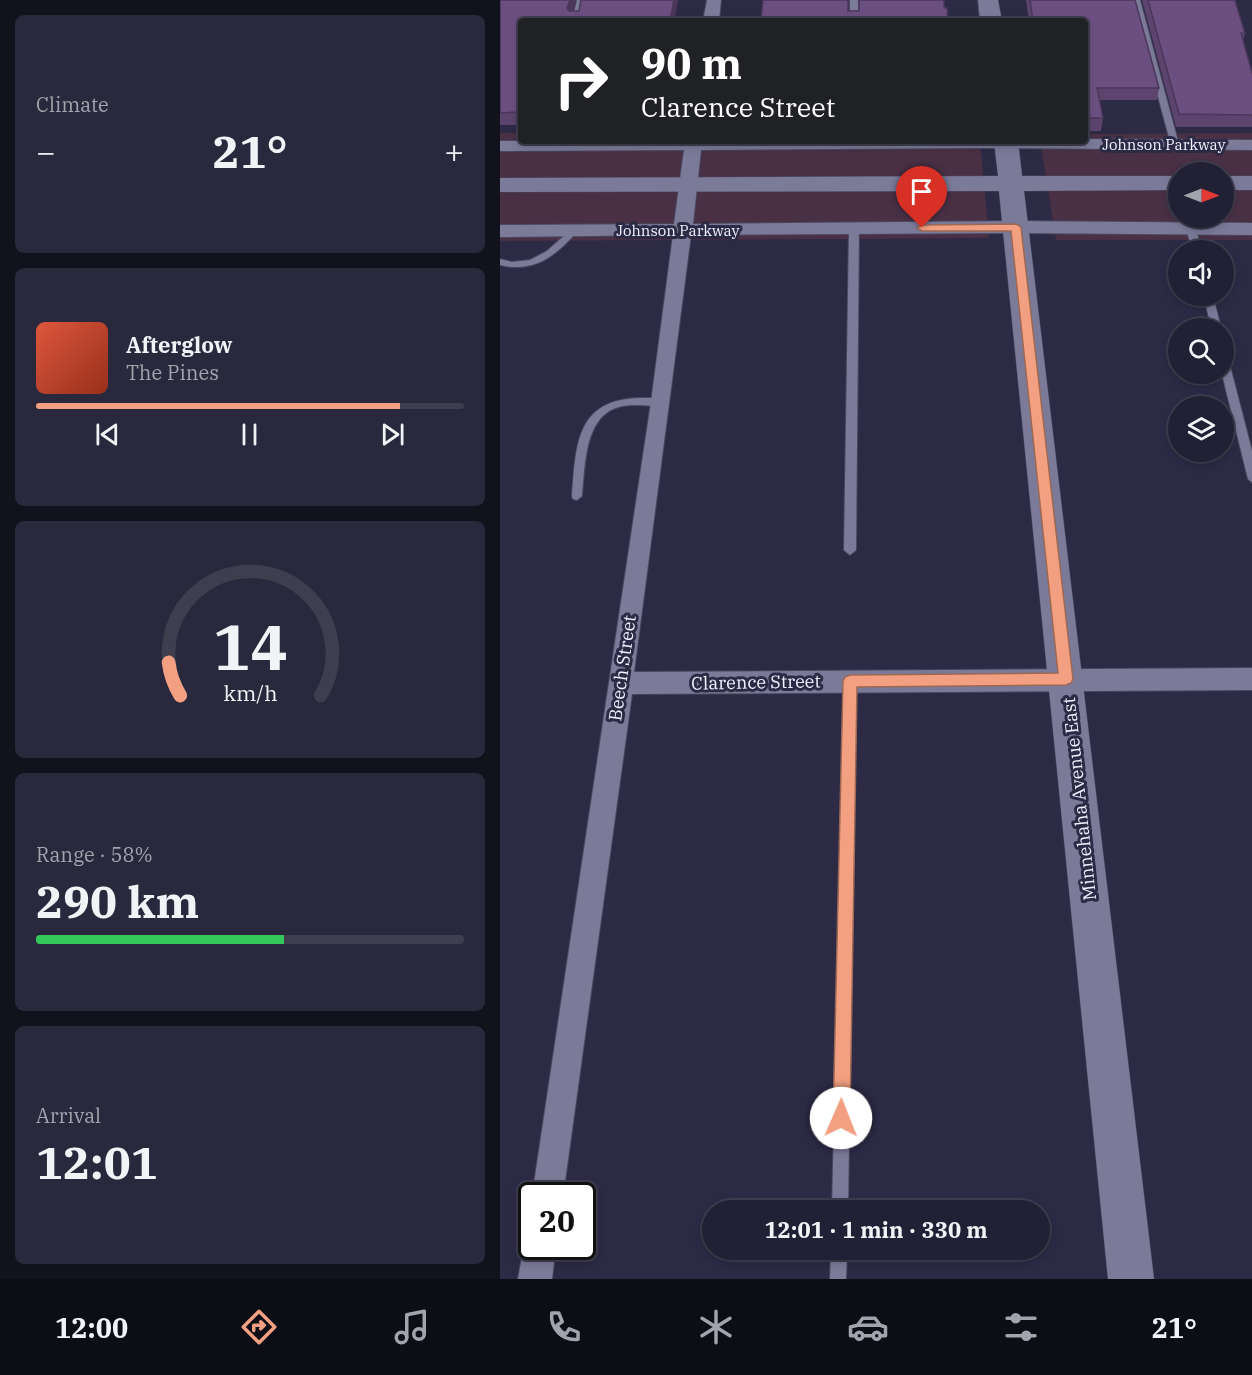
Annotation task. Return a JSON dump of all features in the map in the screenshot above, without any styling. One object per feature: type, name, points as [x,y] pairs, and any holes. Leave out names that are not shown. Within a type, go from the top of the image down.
[{"type":"main road","points":[[988,0],[991,18]]},
{"type":"main road","name":"Minnehaha Avenue East","points":[[1006,144],[1131,1279]]},
{"type":"main road","points":[[500,185],[1168,183]]},
{"type":"main road","points":[[1234,183],[1253,183]]},
{"type":"street","points":[[711,18],[714,0]]},
{"type":"street","name":"Johnson Parkway","points":[[1088,143],[1253,145]]},
{"type":"street","name":"Johnson Parkway","points":[[500,146],[529,144]]},
{"type":"street","name":"Beech Street","points":[[549,1182],[661,402],[694,144]]},
{"type":"street","name":"Johnson Parkway","points":[[500,231],[1168,228]]},
{"type":"street","name":"Johnson Parkway","points":[[1234,228],[1253,228]]},
{"type":"street","name":"Clarence Street","points":[[620,683],[1253,679]]},
{"type":"street","points":[[535,1279],[538,1260]]},
{"type":"lane","points":[[577,18],[581,0]]},
{"type":"lane","points":[[854,0],[854,18]]},
{"type":"lane","points":[[1136,0],[1175,145]]},
{"type":"lane","points":[[850,550],[854,228]]},
{"type":"lane","points":[[1192,228],[1195,240]]},
{"type":"lane","points":[[500,262],[516,266],[530,264],[559,246],[574,230]]},
{"type":"lane","points":[[1229,384],[1253,479]]},
{"type":"lane","points":[[577,496],[581,447],[597,414],[616,404],[661,402]]},
{"type":"lane","points":[[839,1200],[850,681]]},
{"type":"lane","points":[[838,1279],[839,1260]]},
{"type":"shaded area","points":[[500,133],[518,133],[518,144],[980,144],[989,238],[500,241]]},
{"type":"shaded area","points":[[1252,133],[1252,240],[1056,240],[1040,144],[1088,144],[1088,134]]},
{"type":"building","points":[[500,0],[570,0],[567,8],[569,11],[579,11],[581,0],[674,0],[671,18],[518,18],[518,112],[500,113]]},
{"type":"building","points":[[763,0],[848,0],[848,11],[859,11],[859,0],[944,0],[948,18],[761,18]]},
{"type":"building","points":[[1030,0],[1135,0],[1159,88],[1097,88],[1103,118],[1088,118],[1088,18],[1033,18]]},
{"type":"building","points":[[1148,0],[1235,0],[1245,34],[1241,33],[1253,76],[1253,115],[1179,114]]},
{"type":"route","points":[[841,1118],[850,681],[1066,679],[1016,227],[922,228]]}]
